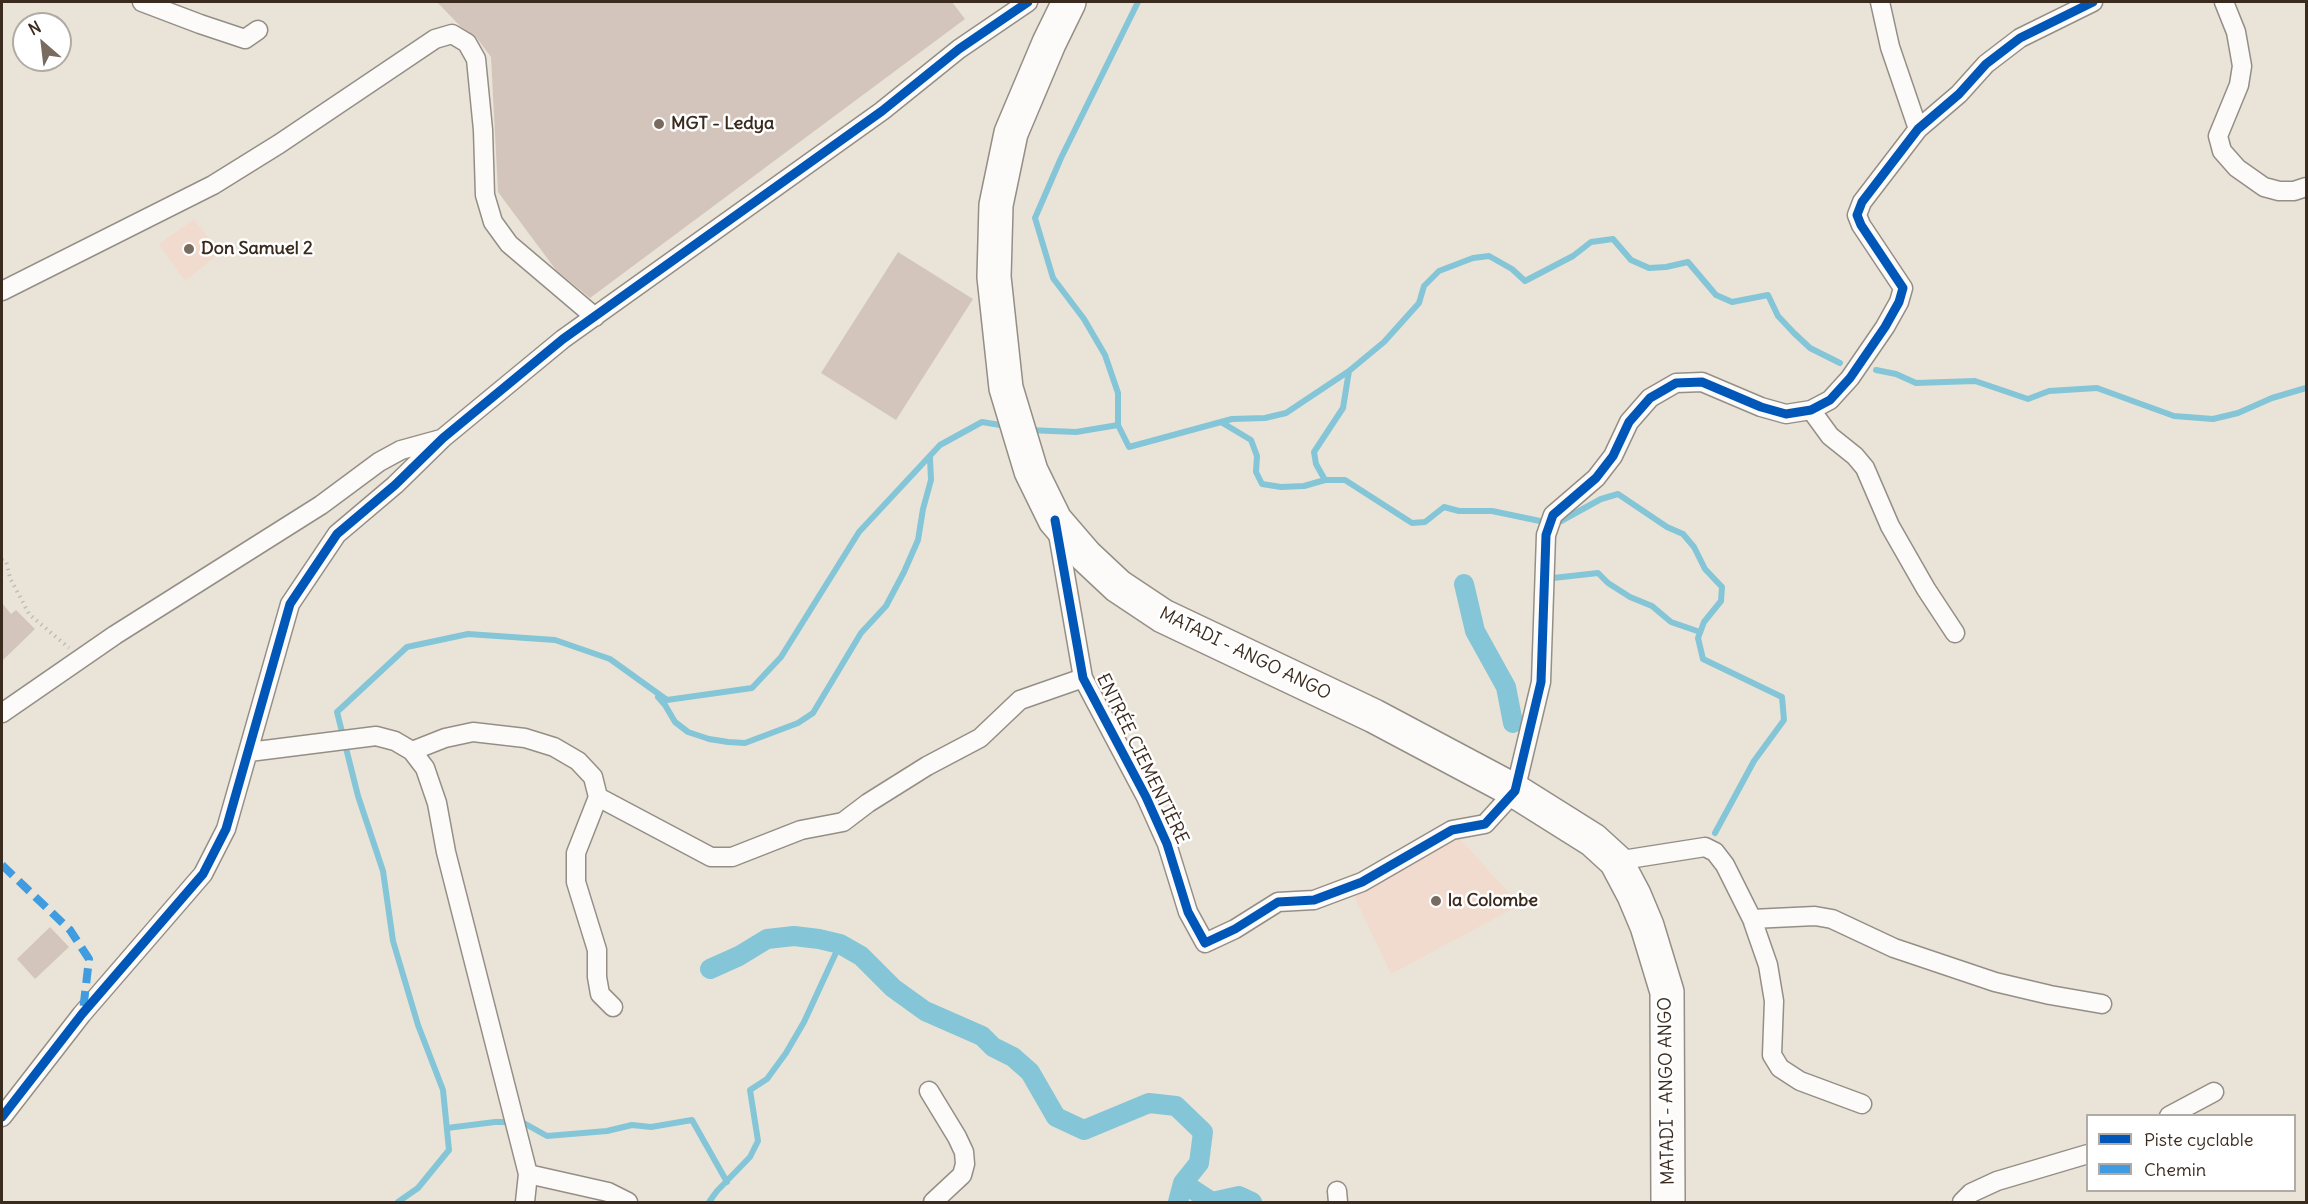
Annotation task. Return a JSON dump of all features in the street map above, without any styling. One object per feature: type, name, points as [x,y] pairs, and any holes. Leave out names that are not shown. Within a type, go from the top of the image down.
[{"type":"highway","name":"MATADI - ANGO ANGO","points":[[1069,2],[1048,43],[1011,133],[996,205],[994,277],[1006,388],[1031,471],[1055,520],[1086,556],[1118,586],[1163,616],[1374,716],[1515,791],[1593,840],[1616,861],[1634,895],[1647,927],[1666,992],[1668,1203]]},
{"type":"street","points":[[142,2],[245,39],[258,30]]},
{"type":"street","points":[[2,1116],[82,1014],[202,874],[226,829],[290,604],[337,534],[395,485],[443,438],[563,339],[863,124],[959,49],[1028,2]]},
{"type":"street","points":[[1880,2],[1890,47],[1918,129]]},
{"type":"street","points":[[1515,791],[1541,682],[1546,535],[1553,515],[1596,478],[1612,456],[1629,422],[1650,398],[1676,383],[1702,382],[1761,407],[1786,414],[1811,410],[1830,400],[1850,378],[1899,302],[1903,288],[1861,225],[1857,215],[1862,202],[1918,129],[1959,94],[1986,64],[2020,38],[2093,2]]},
{"type":"street","points":[[2224,2],[2236,32],[2242,66],[2239,84],[2218,136],[2222,151],[2237,168],[2264,187],[2279,191],[2294,191],[2307,187]]},
{"type":"street","points":[[2,291],[213,185],[279,144],[435,39],[452,34],[466,43],[476,59],[483,130],[484,195],[493,222],[509,244],[595,317]]},
{"type":"street","points":[[1811,410],[1830,436],[1855,456],[1865,468],[1890,526],[1926,589],[1955,633]]},
{"type":"street","points":[[2,712],[258,543],[321,505],[379,462],[401,450],[443,438]]},
{"type":"street","name":"ENTRÉE CIEMENTIÈRE","points":[[1055,520],[1083,678],[1146,797],[1167,844],[1188,912],[1205,943],[1278,902],[1314,900],[1362,882],[1452,830],[1485,824],[1515,791]]},
{"type":"street","points":[[598,797],[711,856],[732,857],[801,830],[843,822],[917,772],[980,738],[1020,700],[1083,678]]},
{"type":"street","points":[[412,751],[445,738],[473,732],[525,738],[554,747],[578,761],[593,777],[598,797],[576,854],[576,882],[597,950],[597,977],[600,994],[613,1007]]},
{"type":"street","points":[[249,752],[376,736],[395,741],[412,751],[425,768],[438,803],[452,875],[528,1174],[525,1203]]},
{"type":"street","points":[[1616,861],[1705,847],[1715,852],[1725,865],[1752,918],[1768,965],[1774,1001],[1772,1056],[1780,1068],[1800,1081],[1862,1104]]},
{"type":"street","points":[[1752,918],[1815,916],[1832,919],[1894,948],[1995,982],[2103,1004]]},
{"type":"street","points":[[929,1091],[957,1137],[964,1152],[965,1164],[962,1174],[933,1203]]},
{"type":"street","points":[[2173,1114],[2214,1092]]},
{"type":"street","points":[[1962,1203],[1971,1194],[1997,1180],[2086,1155]]},
{"type":"street","points":[[528,1174],[608,1192],[628,1203]]},
{"type":"path","points":[[2,560],[6,561],[10,578],[29,614],[81,658]]},
{"type":"shaded area","name":"Don Samuel 2","points":[[194,219],[220,253],[185,281],[159,244]]},
{"type":"shaded area","name":"la Colombe","points":[[1452,830],[1520,905],[1391,974],[1354,896]]},
{"type":"building","name":"MGT - Ledya","points":[[437,2],[952,2],[965,19],[590,298],[556,270],[498,192],[491,57],[476,37],[460,26]]},
{"type":"building","points":[[898,252],[973,299],[896,420],[821,373]]},
{"type":"building","points":[[2,603],[11,614],[16,610],[35,629],[2,661]]},
{"type":"building","points":[[50,927],[69,947],[35,979],[17,959]]},
{"type":"waterway","points":[[1028,430],[1076,432],[1118,425],[1118,393],[1105,355],[1084,319],[1053,278],[1035,218],[1061,158],[1138,2]]},
{"type":"waterway","points":[[1118,425],[1129,447],[1232,419],[1265,418],[1286,413],[1349,371],[1384,342],[1419,303],[1424,286],[1439,271],[1473,258],[1489,256],[1512,269],[1525,281],[1573,256],[1591,242],[1613,239],[1631,260],[1649,268],[1688,262],[1716,295],[1732,302],[1768,295],[1778,316],[1794,333],[1810,348],[1840,363]]},
{"type":"waterway","points":[[1876,370],[1896,374],[1916,383],[1975,381],[2028,399],[2049,391],[2097,388],[2174,416],[2213,419],[2238,413],[2272,398],[2306,388]]},
{"type":"waterway","points":[[1325,480],[1316,464],[1314,452],[1343,408],[1349,371]]},
{"type":"waterway","points":[[398,1202],[418,1188],[449,1150],[443,1090],[418,1025],[393,941],[383,871],[358,796],[337,712],[407,647],[468,634],[555,640],[610,659],[667,700],[752,688],[781,657],[859,532],[940,445],[982,422],[1006,426]]},
{"type":"waterway","points":[[1221,422],[1251,440],[1257,456],[1256,472],[1262,484],[1281,487],[1304,486],[1325,480],[1345,480],[1412,523],[1425,522],[1444,507],[1459,511],[1492,511],[1540,521]]},
{"type":"waterway","points":[[658,697],[675,722],[688,732],[728,742],[745,743],[798,723],[813,713],[861,633],[886,606],[904,572],[918,540],[931,480],[930,458]]},
{"type":"waterway","points":[[1561,521],[1601,499],[1618,494],[1667,527],[1683,534],[1694,547],[1705,569],[1722,587],[1721,601],[1704,622],[1698,638],[1703,659],[1782,697],[1784,720],[1754,761],[1715,833]]},
{"type":"waterway","points":[[1553,578],[1598,573],[1608,583],[1630,597],[1652,606],[1671,622],[1700,632]]},
{"type":"waterway","points":[[1464,584],[1475,631],[1506,687],[1513,723]]},
{"type":"waterway","points":[[710,969],[739,956],[767,939],[794,936],[840,944],[861,956],[893,988],[925,1011],[982,1036],[993,1047],[1013,1057],[1030,1072],[1056,1117],[1084,1130],[1149,1103],[1176,1106],[1203,1132],[1199,1163],[1183,1183],[1178,1202]]},
{"type":"waterway","points":[[709,1202],[750,1157],[758,1141],[750,1090],[767,1079],[786,1053],[804,1022],[840,944]]},
{"type":"waterway","points":[[447,1128],[495,1122],[522,1122],[547,1136],[607,1131],[632,1125],[651,1127],[692,1120],[727,1182]]},
{"type":"waterway","points":[[1183,1183],[1212,1202],[1239,1196],[1252,1202]]},
{"type":"marked path","points":[[2,865],[70,930],[89,959],[83,1011]]},
{"type":"cycle path","points":[[2,1117],[82,1014],[203,874],[226,829],[290,604],[337,534],[395,485],[443,438],[563,339],[882,111],[959,49],[1028,2]]},
{"type":"cycle path","points":[[1055,520],[1083,678],[1146,797],[1167,844],[1188,912],[1205,943],[1235,929],[1278,902],[1314,900],[1362,882],[1452,830],[1485,824],[1515,791],[1541,682],[1546,535],[1553,515],[1596,478],[1613,456],[1629,422],[1650,398],[1676,383],[1702,382],[1761,407],[1786,414],[1811,410],[1830,400],[1850,378],[1885,327],[1899,302],[1903,288],[1861,225],[1857,215],[1862,202],[1918,129],[1959,94],[1986,64],[2020,38],[2093,2]]},
{"type":"place","name":"MGT - Ledya","points":[[659,124]]},
{"type":"place","name":"Don Samuel 2","points":[[189,249]]},
{"type":"place","name":"la Colombe","points":[[1436,901]]}]
